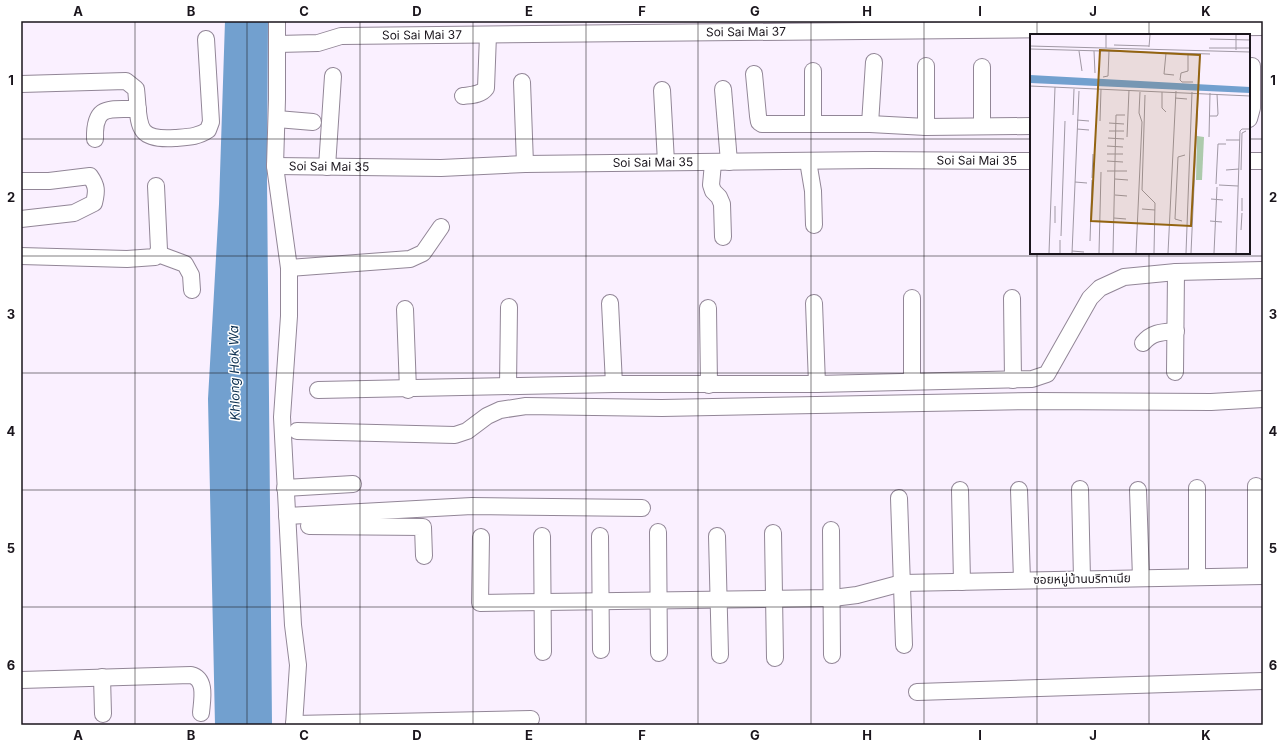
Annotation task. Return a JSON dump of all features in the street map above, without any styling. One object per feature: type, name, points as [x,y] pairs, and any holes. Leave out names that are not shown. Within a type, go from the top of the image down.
[{"type":"street","points":[[277,21],[277,119],[275,166],[289,268],[289,316],[282,417],[293,625],[298,665],[294,725],[531,719]]},
{"type":"street","name":"Soi Sai Mai 37","points":[[278,44],[318,43],[341,36],[1263,27]]},
{"type":"street","points":[[463,96],[479,93],[486,88],[488,35]]},
{"type":"street","points":[[21,84],[126,81],[136,89],[141,128],[145,134],[152,138],[160,139],[194,137],[208,130],[211,122],[206,39]]},
{"type":"street","points":[[870,124],[874,62]]},
{"type":"street","points":[[926,66],[926,127]]},
{"type":"street","points":[[1250,115],[1252,108],[1252,66]]},
{"type":"street","points":[[982,67],[982,126]]},
{"type":"street","points":[[812,71],[813,124]]},
{"type":"street","points":[[754,74],[759,122],[768,125],[870,124],[926,127],[1030,126]]},
{"type":"street","points":[[327,167],[333,76]]},
{"type":"street","points":[[522,82],[525,164]]},
{"type":"street","points":[[724,89],[729,162]]},
{"type":"street","points":[[662,90],[666,162]]},
{"type":"street","points":[[95,139],[95,124],[99,114],[105,110],[138,109]]},
{"type":"street","points":[[277,119],[313,122]]},
{"type":"street","points":[[808,161],[813,191],[814,225]]},
{"type":"street","name":"Soi Sai Mai 35","points":[[275,166],[441,168],[525,164],[666,162],[1030,161]]},
{"type":"street","points":[[1250,161],[1263,161]]},
{"type":"street","points":[[713,163],[711,185],[713,191],[719,197],[722,204],[723,237]]},
{"type":"street","points":[[21,181],[49,181],[90,176],[96,184],[97,193],[94,203],[74,213],[21,219]]},
{"type":"street","points":[[156,186],[158,254]]},
{"type":"street","points":[[289,268],[410,259],[423,253],[441,227]]},
{"type":"street","points":[[21,256],[146,259],[155,257],[158,254]]},
{"type":"street","points":[[158,254],[185,264],[191,275],[192,290]]},
{"type":"street","points":[[318,390],[408,390],[614,384],[709,386],[912,380],[1032,379],[1047,374],[1090,298],[1100,288],[1124,277],[1176,272],[1263,270]]},
{"type":"street","points":[[1175,372],[1176,272]]},
{"type":"street","points":[[912,298],[912,380]]},
{"type":"street","points":[[1012,298],[1013,380]]},
{"type":"street","points":[[610,303],[614,384]]},
{"type":"street","points":[[814,303],[817,384]]},
{"type":"street","points":[[508,307],[508,386]]},
{"type":"street","points":[[708,308],[709,386]]},
{"type":"street","points":[[405,309],[408,390]]},
{"type":"street","points":[[1143,343],[1148,336],[1155,333],[1176,331]]},
{"type":"street","points":[[297,431],[432,436],[455,435],[467,431],[487,416],[500,410],[526,406],[662,408],[1035,401],[1212,402],[1263,399]]},
{"type":"street","points":[[285,488],[353,484]]},
{"type":"street","points":[[1256,486],[1259,576]]},
{"type":"street","points":[[1197,488],[1198,577]]},
{"type":"street","points":[[1080,489],[1082,579]]},
{"type":"street","points":[[960,490],[962,582]]},
{"type":"street","points":[[1019,490],[1022,580]]},
{"type":"street","points":[[1138,490],[1141,578]]},
{"type":"street","points":[[899,498],[904,645]]},
{"type":"street","points":[[287,521],[472,506],[642,508]]},
{"type":"street","points":[[287,521],[423,527],[424,556]]},
{"type":"street","points":[[831,530],[832,655]]},
{"type":"street","points":[[658,532],[659,653]]},
{"type":"street","points":[[773,533],[775,658]]},
{"type":"street","points":[[542,536],[543,652]]},
{"type":"street","points":[[600,536],[601,650]]},
{"type":"street","points":[[717,536],[720,655]]},
{"type":"street","name":"ซอยหมู่บ้านบริทาเนีย","points":[[481,537],[480,603],[543,600],[719,600],[831,598],[857,595],[902,583],[1259,576]]},
{"type":"street","points":[[21,680],[197,676],[201,682],[202,688],[201,713]]},
{"type":"street","points":[[102,677],[103,714]]},
{"type":"street","points":[[917,692],[1263,682]]},
{"type":"water","name":"Khlong Hok Wa","points":[[225,21],[268,21],[267,180],[272,725],[215,725],[208,399],[219,204]]}]
